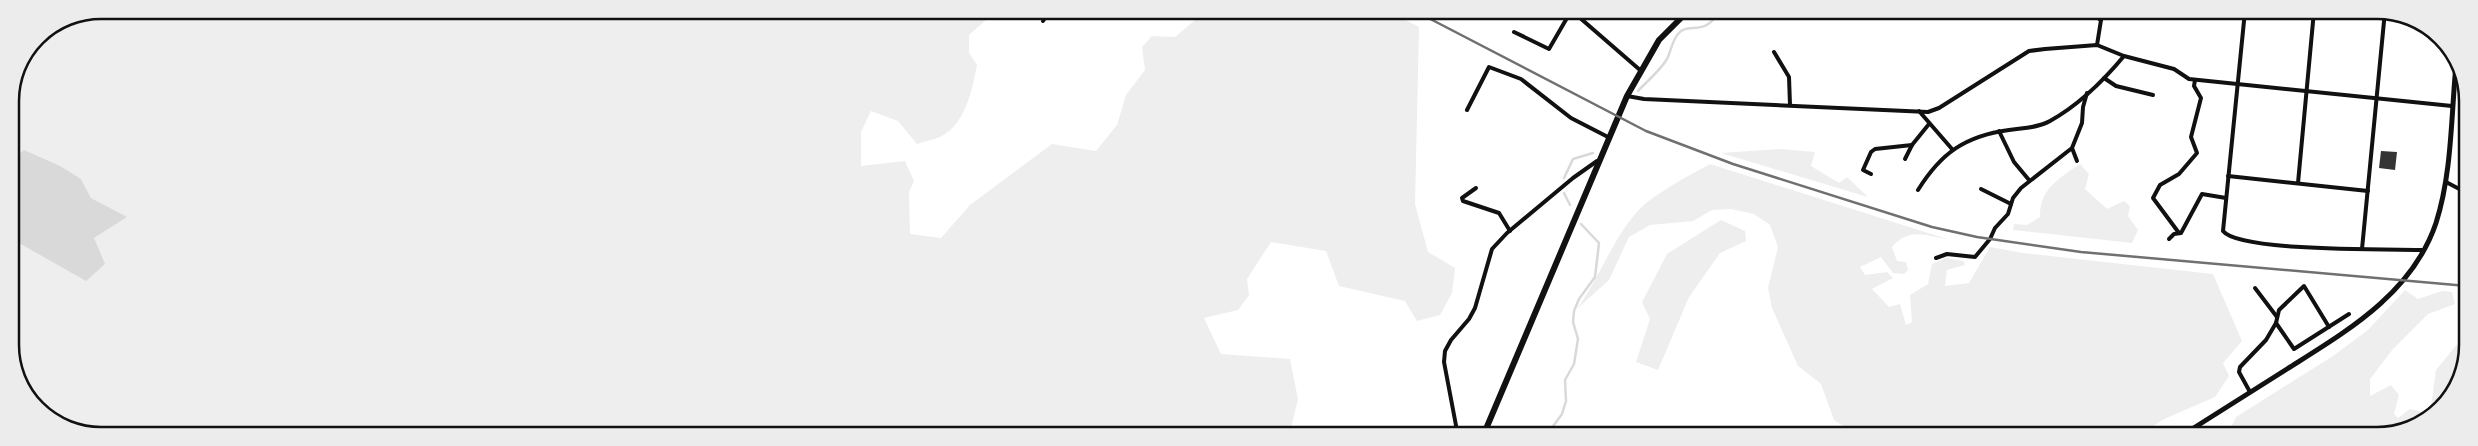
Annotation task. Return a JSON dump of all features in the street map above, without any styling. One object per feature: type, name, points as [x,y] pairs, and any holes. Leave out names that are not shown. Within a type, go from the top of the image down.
[{"type":"main road","points":[[1487,427],[1597,161],[1627,96],[1640,70],[1659,40],[1680,19]]},
{"type":"street","points":[[1514,32],[1549,49],[1567,19]]},
{"type":"street","points":[[1581,19],[1640,70]]},
{"type":"street","points":[[2244,19],[2223,232],[2231,238],[2275,246],[2424,250]]},
{"type":"street","points":[[2298,183],[2313,19]]},
{"type":"street","points":[[2362,248],[2384,19]]},
{"type":"street","points":[[2097,45],[2102,20]]},
{"type":"street","points":[[1627,96],[1644,99],[1928,112],[1938,108],[2028,51],[2097,45],[2124,56],[2164,65],[2195,80],[2239,86],[2452,106]]},
{"type":"street","points":[[1774,52],[1789,77],[1790,105]]},
{"type":"street","points":[[1918,190],[1938,162],[1952,149],[1990,133],[2036,126],[2049,122],[2104,78],[2124,56]]},
{"type":"street","points":[[1467,110],[1489,67],[1520,79],[1571,118],[1608,137]]},
{"type":"street","points":[[2195,427],[2365,318],[2406,278],[2424,250],[2436,223],[2446,182],[2455,75]]},
{"type":"street","points":[[2104,78],[2116,86],[2153,95]]},
{"type":"street","points":[[2179,233],[2153,198],[2160,185],[2179,174],[2197,153],[2191,137],[2201,98],[2194,86],[2195,80]]},
{"type":"street","points":[[1936,258],[1947,254],[1975,258],[1990,239],[1995,228],[2008,214],[2013,198],[2029,180],[2072,148],[2082,123],[2083,107],[2088,92]]},
{"type":"street","points":[[1919,111],[1952,149]]},
{"type":"street","points":[[1905,159],[1912,145],[1930,124]]},
{"type":"street","points":[[1999,131],[2014,162],[2029,180]]},
{"type":"street","points":[[1870,174],[1863,170],[1870,152],[1875,149],[1912,145]]},
{"type":"street","points":[[2072,148],[2077,161]]},
{"type":"street","points":[[1456,427],[1444,362],[1445,351],[1475,308],[1492,249],[1510,231],[1573,178],[1597,161]]},
{"type":"street","points":[[2228,176],[2368,191]]},
{"type":"street","points":[[2446,182],[2459,189]]},
{"type":"street","points":[[1476,188],[1462,198],[1463,201],[1499,213],[1510,231]]},
{"type":"street","points":[[1981,190],[2011,204]]},
{"type":"street","points":[[2169,240],[2174,234],[2179,233],[2202,194],[2226,198]]},
{"type":"street","points":[[2250,392],[2239,372],[2240,367],[2266,340],[2276,323],[2279,310],[2304,286],[2329,327]]},
{"type":"street","points":[[2255,288],[2277,317]]},
{"type":"street","points":[[2276,323],[2294,349],[2349,314]]},
{"type":"shaded area","points":[[987,19],[969,35],[969,53],[977,65],[975,75],[962,115],[949,131],[940,137],[917,144],[898,121],[871,111],[861,132],[861,166],[905,161],[914,181],[909,192],[910,234],[941,238],[970,205],[1052,144],[1096,151],[1117,125],[1126,95],[1145,70],[1142,47],[1152,36],[1175,37],[1196,19],[1404,19],[1419,27],[1415,204],[1428,252],[1455,268],[1452,293],[1440,315],[1417,321],[1405,301],[1339,286],[1326,251],[1271,242],[1247,279],[1249,295],[1238,310],[1204,318],[1221,354],[1290,359],[1298,399],[1291,427],[90,427],[64,419],[47,407],[36,395],[23,372],[19,346],[19,239],[94,238],[126,217],[91,198],[81,179],[24,151],[19,155],[20,85],[25,69],[43,43],[55,33],[69,25],[85,20]]},
{"type":"shaded area","points":[[1780,149],[1815,152],[1811,166],[1839,183],[1847,177],[1868,197],[1721,153]]},
{"type":"shaded area","points":[[24,150],[60,166],[81,179],[91,198],[127,217],[94,238],[105,264],[86,281],[19,243],[19,154]]},
{"type":"shaded area","points":[[1710,164],[1947,239],[1918,234],[1905,237],[1899,241],[1892,247],[1897,261],[1906,262],[1908,270],[1904,274],[1893,273],[1881,257],[1860,267],[1865,275],[1887,272],[1893,278],[1872,289],[1889,307],[1900,304],[1906,325],[1912,322],[1910,295],[1928,284],[1932,264],[1946,258],[1964,261],[1965,265],[1947,270],[1945,286],[1969,283],[1990,247],[2023,253],[2213,274],[2242,341],[2223,363],[2229,376],[2215,397],[2162,420],[2152,427],[1845,427],[1834,420],[1821,384],[1798,366],[1772,308],[1768,288],[1778,247],[1770,225],[1754,214],[1731,209],[1712,210],[1693,221],[1650,225],[1629,237],[1609,280],[1577,309],[1627,224],[1642,206],[1681,180]]},
{"type":"shaded area","points":[[2080,164],[2089,174],[2085,189],[2107,209],[2124,201],[2130,206],[2128,216],[2138,230],[2132,243],[2013,230],[2014,224],[2027,225],[2040,217],[2043,199],[2047,192],[2065,174]]},
{"type":"shaded area","points":[[1721,220],[1745,231],[1746,241],[1720,253],[1689,297],[1658,370],[1636,362],[1650,319],[1642,302],[1667,254]]},
{"type":"shaded area","points":[[2405,290],[2418,299],[2442,291],[2452,292],[2455,304],[2428,314],[2393,349],[2370,379],[2370,396],[2391,385],[2399,395],[2394,414],[2398,418],[2410,409],[2423,412],[2404,423],[2393,426],[2231,427],[2236,417],[2333,356],[2368,330]]},
{"type":"shaded area","points":[[2459,342],[2459,356],[2451,382],[2431,407],[2436,370]]},
{"type":"building","points":[[2381,151],[2397,152],[2395,170],[2379,168]]},
{"type":"waterway","points":[[1638,91],[1664,63],[1674,40],[1682,30],[1703,27],[1714,19]]},
{"type":"waterway","points":[[1564,178],[1573,159],[1593,153]]},
{"type":"waterway","points":[[1564,193],[1570,205]]},
{"type":"waterway","points":[[1553,427],[1562,414],[1566,401],[1565,380],[1574,364],[1578,339],[1573,322],[1574,311],[1579,299],[1595,277],[1599,243],[1581,224]]},
{"type":"railway","points":[[1430,19],[1646,131],[1733,164],[1932,227],[1977,237],[2081,252],[2459,285]]}]
